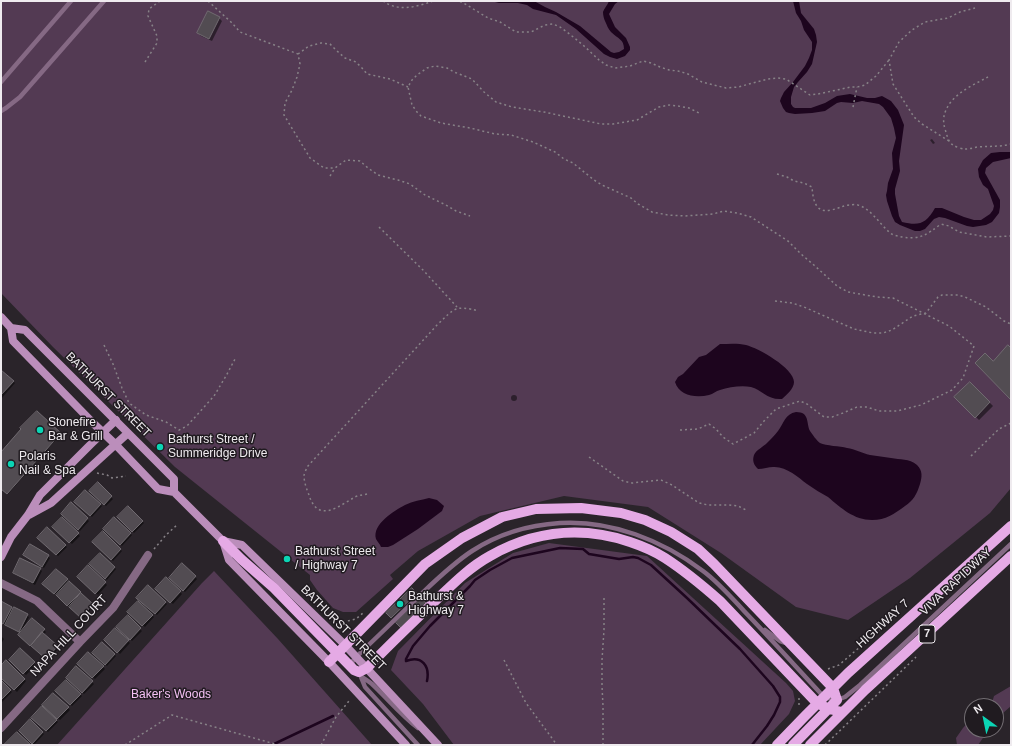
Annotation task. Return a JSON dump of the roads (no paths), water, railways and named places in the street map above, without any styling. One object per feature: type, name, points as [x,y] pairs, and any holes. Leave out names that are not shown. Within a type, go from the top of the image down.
[{"type":"main road","name":"BATHURST STREET","points":[[1,317],[11,328],[13,341],[158,489],[174,492],[223,541],[229,560],[329,662],[406,745]]},
{"type":"main road","name":"BATHURST STREET","points":[[11,328],[25,330],[116,420],[174,479],[174,492]]},
{"type":"main road","points":[[1,557],[11,537],[28,515],[40,495],[116,420]]},
{"type":"main road","points":[[28,515],[51,503],[128,433]]},
{"type":"main road","points":[[329,662],[425,564],[462,538],[502,518],[536,509],[581,508],[621,513],[645,520],[671,532],[698,550],[714,564],[833,688],[837,700],[793,745]]},
{"type":"main road","name":"HIGHWAY 7","points":[[777,745],[848,673],[1011,526]]},
{"type":"main road","points":[[223,541],[274,588],[357,673],[367,668],[462,575],[489,556],[518,542],[540,536],[566,532],[585,532],[622,539],[643,546],[664,557],[703,586],[720,601],[828,709],[842,712]]},
{"type":"main road","name":"BATHURST STREET","points":[[223,541],[242,545],[345,645],[436,742]]},
{"type":"main road","name":"7","points":[[810,745],[842,712],[1011,556]]},
{"type":"street","name":"NAPA HILL COURT","points":[[1,728],[113,608],[148,555]]},
{"type":"street","points":[[1,583],[36,601],[80,642]]},
{"type":"lane","points":[[1,82],[71,1]]},
{"type":"lane","points":[[1,111],[20,97],[104,1]]},
{"type":"lane","points":[[418,745],[365,687],[352,662],[443,574],[473,550],[520,529],[544,524],[574,522],[602,525],[638,535],[674,551],[703,572],[724,590],[756,623],[820,700],[837,700]]},
{"type":"lane","name":"VIVA RAPIDWAY","points":[[837,700],[845,697],[860,685],[1011,544]]},
{"type":"lane","points":[[756,623],[780,641],[793,646]]},
{"type":"lane","points":[[357,673],[370,683],[410,721],[436,742]]},
{"type":"waterway","points":[[427,681],[428,676],[424,663],[416,659],[406,661],[413,646],[430,626],[475,580],[490,570],[512,558],[560,548],[583,549],[589,554],[619,559],[633,557],[651,565],[687,598],[740,649],[773,686],[780,697],[780,702],[774,715],[752,745]]},
{"type":"waterway","points":[[272,745],[333,716]]},
{"type":"place","name":"Stonefire Bar & Grill","points":[[40,430]]},
{"type":"place","name":"Bathurst Street / Summeridge Drive","points":[[160,447]]},
{"type":"place","name":"Polaris Nail & Spa","points":[[11,464]]},
{"type":"place","name":"Bathurst Street / Highway 7","points":[[287,559]]},
{"type":"place","name":"Bathurst & Highway 7","points":[[400,604]]},
{"type":"park label","name":"Baker's Woods","points":[[171,695]]}]
